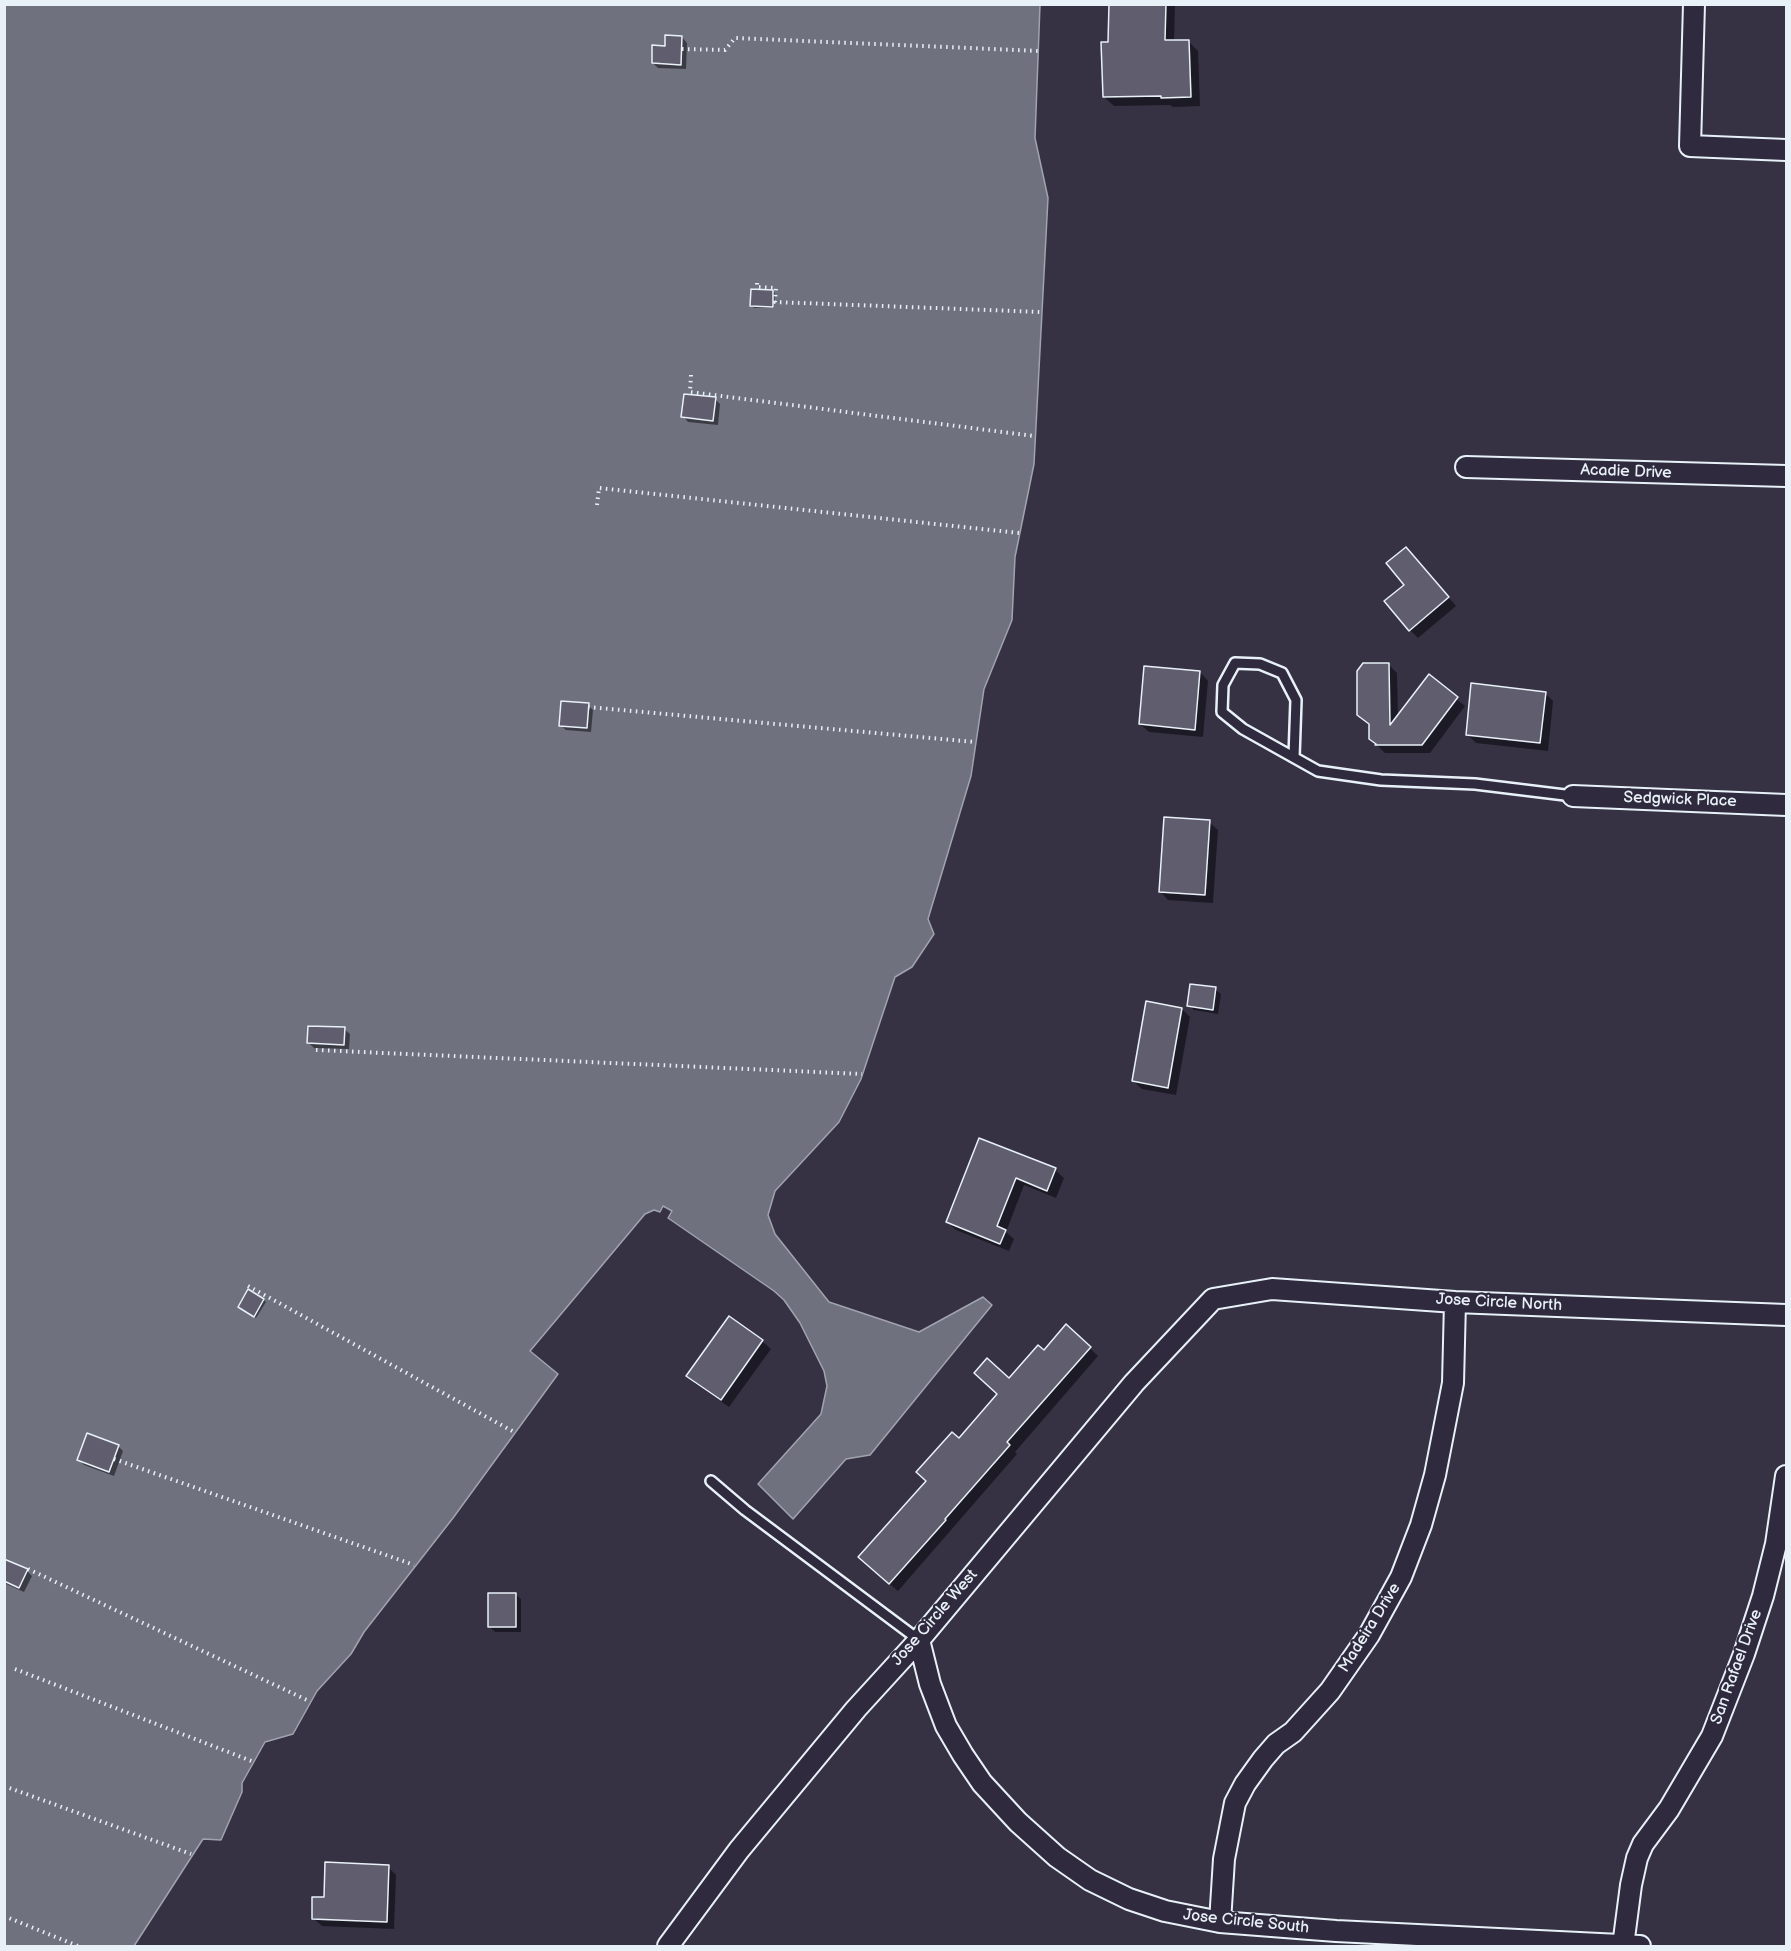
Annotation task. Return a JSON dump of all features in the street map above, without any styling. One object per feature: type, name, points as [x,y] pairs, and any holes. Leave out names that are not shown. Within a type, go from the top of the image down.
[{"type":"street","points":[[1694,4],[1690,146],[1786,150]]},
{"type":"street","name":"Acadie Drive","points":[[1466,467],[1786,476]]},
{"type":"street","name":"Sedgwick Place","points":[[1573,796],[1786,805]]},
{"type":"street","name":"Jose Circle North","points":[[1213,1299],[1272,1290],[1455,1302],[1786,1315]]},
{"type":"street","name":"Jose Circle West","points":[[668,1947],[739,1850],[856,1709],[919,1640],[1134,1383],[1213,1299]]},
{"type":"street","name":"Madeira Drive","points":[[1220,1922],[1224,1859],[1235,1803],[1263,1759],[1276,1744],[1293,1732],[1330,1691],[1386,1606],[1401,1577],[1435,1475],[1453,1383],[1455,1302]]},
{"type":"street","name":"San Rafael Drive","points":[[1623,1946],[1637,1858],[1643,1844],[1669,1809],[1712,1736],[1744,1654],[1763,1596],[1776,1544],[1786,1476]]},
{"type":"street","name":"Jose Circle South","points":[[919,1640],[930,1683],[946,1726],[982,1783],[1018,1822],[1057,1857],[1102,1886],[1166,1911],[1220,1922],[1336,1931],[1640,1947]]},
{"type":"lane","points":[[1294,757],[1296,700],[1282,673],[1260,663],[1235,663],[1223,685],[1222,712],[1243,729],[1318,771],[1381,780],[1475,784],[1573,796]]},
{"type":"lane","points":[[711,1481],[745,1510],[919,1640]]},
{"type":"path","points":[[682,49],[725,50],[735,38],[1039,51]]},
{"type":"path","points":[[757,283],[757,287],[776,288],[775,302],[1041,312]]},
{"type":"path","points":[[691,375],[690,392],[1034,436]]},
{"type":"path","points":[[597,505],[599,488],[1019,533]]},
{"type":"path","points":[[588,707],[975,742]]},
{"type":"path","points":[[316,1050],[862,1074]]},
{"type":"path","points":[[248,1286],[514,1432]]},
{"type":"path","points":[[114,1459],[414,1565]]},
{"type":"path","points":[[28,1569],[309,1701]]},
{"type":"path","points":[[15,1669],[254,1762]]},
{"type":"path","points":[[4,1786],[191,1854]]},
{"type":"path","points":[[4,1916],[78,1947]]},
{"type":"water","points":[[5,5],[1040,5],[1035,138],[1048,198],[1034,464],[1015,557],[1012,620],[984,689],[971,776],[928,919],[934,934],[912,967],[895,977],[861,1079],[839,1122],[775,1191],[768,1215],[775,1234],[829,1302],[919,1332],[983,1297],[992,1305],[870,1455],[846,1459],[793,1519],[758,1484],[821,1414],[827,1386],[824,1371],[800,1323],[784,1300],[774,1291],[668,1218],[672,1211],[663,1206],[660,1212],[654,1210],[645,1214],[530,1351],[558,1374],[453,1518],[364,1632],[351,1654],[317,1691],[293,1734],[265,1742],[242,1783],[242,1792],[221,1840],[203,1839],[134,1946],[5,1946]]},
{"type":"building","points":[[1109,4],[1166,4],[1165,40],[1189,40],[1191,97],[1103,97],[1101,42],[1108,42]]},
{"type":"building","points":[[665,35],[682,36],[681,65],[652,63],[652,45],[665,46]]},
{"type":"building","points":[[751,289],[773,290],[773,307],[750,306]]},
{"type":"building","points":[[684,394],[716,397],[713,421],[681,417]]},
{"type":"building","points":[[1406,547],[1449,597],[1409,631],[1384,601],[1404,585],[1386,563]]},
{"type":"building","points":[[1363,663],[1389,663],[1390,725],[1429,674],[1458,697],[1422,745],[1375,745],[1369,739],[1369,724],[1357,715],[1357,671]]},
{"type":"building","points":[[1144,666],[1200,671],[1195,730],[1139,724]]},
{"type":"building","points":[[1471,683],[1546,692],[1540,743],[1466,735]]},
{"type":"building","points":[[561,701],[589,703],[587,728],[559,726]]},
{"type":"building","points":[[1164,817],[1210,820],[1205,895],[1159,892]]},
{"type":"building","points":[[1190,984],[1216,987],[1213,1010],[1187,1006]]},
{"type":"building","points":[[1146,1001],[1182,1008],[1168,1088],[1132,1081]]},
{"type":"building","points":[[308,1026],[345,1027],[344,1045],[307,1043]]},
{"type":"building","points":[[979,1138],[1056,1168],[1047,1191],[1016,1178],[997,1226],[1006,1230],[1000,1244],[946,1222]]},
{"type":"building","points":[[248,1289],[264,1299],[254,1317],[238,1307]]},
{"type":"building","points":[[729,1316],[763,1340],[721,1400],[686,1376]]},
{"type":"building","points":[[1066,1324],[1091,1347],[1007,1442],[1010,1445],[889,1584],[858,1557],[926,1481],[916,1472],[952,1432],[959,1438],[997,1394],[974,1373],[987,1358],[1009,1378],[1038,1345],[1044,1350]]},
{"type":"building","points":[[87,1433],[119,1445],[109,1472],[77,1460]]},
{"type":"building","points":[[4,1559],[28,1569],[19,1588],[4,1581]]},
{"type":"building","points":[[488,1593],[516,1593],[516,1627],[488,1627]]},
{"type":"building","points":[[325,1862],[389,1865],[387,1922],[312,1919],[312,1897],[324,1897]]}]
